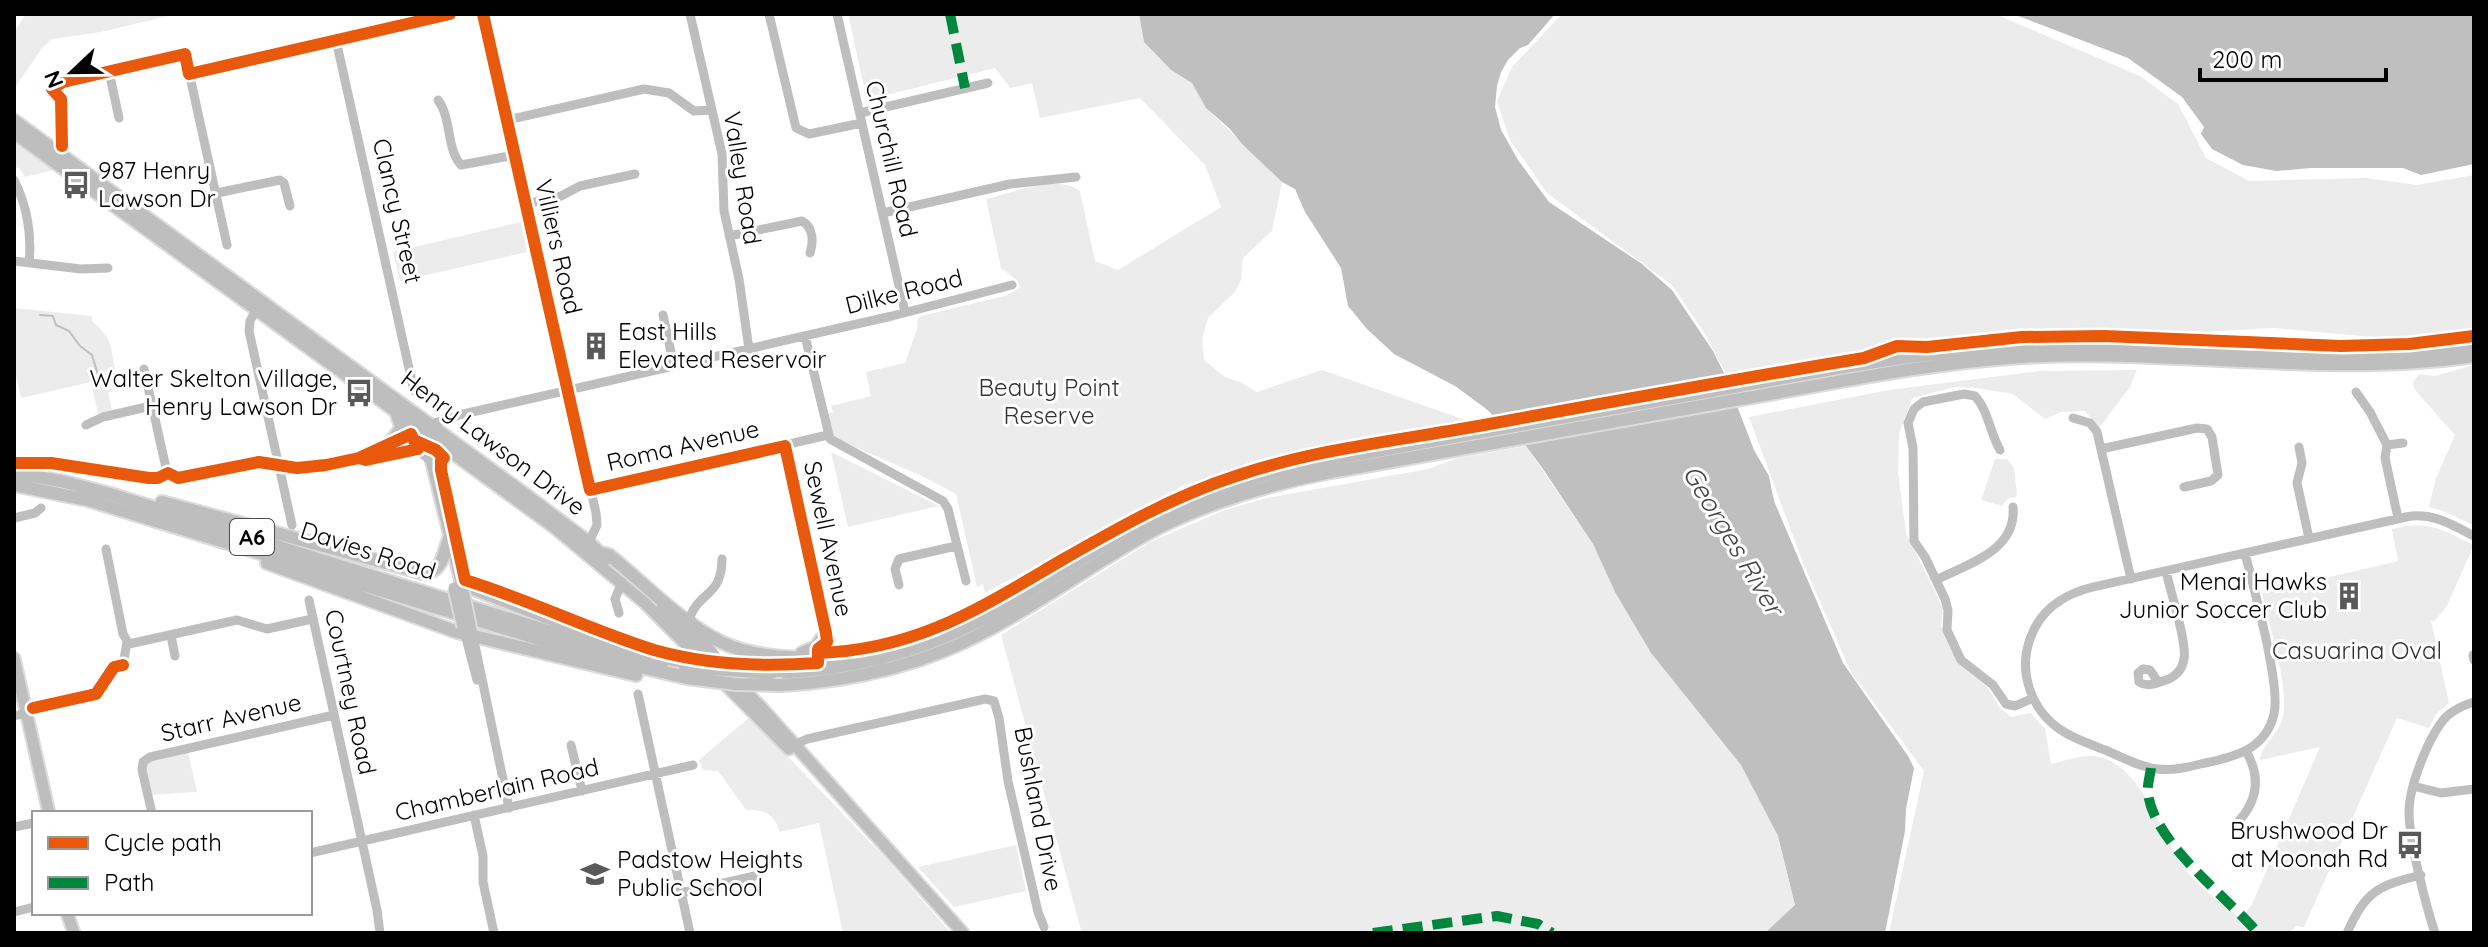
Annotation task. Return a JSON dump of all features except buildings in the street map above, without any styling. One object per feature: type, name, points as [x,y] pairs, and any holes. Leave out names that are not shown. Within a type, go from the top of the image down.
[{"type":"highway","name":"A6","points":[[471,626],[592,645],[716,670],[772,673],[822,670],[881,659],[925,645],[981,620],[1127,532],[1192,500],[1286,469],[1442,446],[1973,350],[2108,345],[2351,355],[2474,345]]},
{"type":"highway","name":"A6","points":[[1854,372],[2044,356],[2353,366],[2474,356]]},
{"type":"highway","name":"A6","points":[[152,520],[178,532],[471,626],[691,682],[785,687],[906,665],[984,633],[1136,540],[1206,507],[1290,481],[1442,446]]},
{"type":"highway","name":"Davies Road","points":[[14,473],[61,481],[260,540],[471,626]]},
{"type":"highway","points":[[61,481],[177,505],[423,573],[430,573],[439,567],[449,539]]},
{"type":"highway","name":"Davies Road","points":[[14,485],[62,493],[152,520],[471,626]]},
{"type":"highway","name":"A6","points":[[597,556],[609,555],[691,623],[733,648],[778,655],[826,657],[870,654],[981,620]]},
{"type":"highway","points":[[459,587],[669,661]]},
{"type":"highway","points":[[778,655],[808,652],[827,638]]},
{"type":"main road","name":"Henry Lawson Drive","points":[[14,120],[396,413],[658,603],[732,677],[963,933]]},
{"type":"main road","name":"Henry Lawson Drive","points":[[14,133],[432,424],[589,542],[597,556],[622,582],[791,745]]},
{"type":"main road","points":[[386,447],[401,428],[396,413]]},
{"type":"main road","points":[[432,424],[420,430],[433,468],[449,539],[447,554],[471,626]]},
{"type":"main road","points":[[433,468],[435,458],[449,452]]},
{"type":"main road","points":[[14,658],[20,715],[48,811]]},
{"type":"street","points":[[189,74],[450,14]]},
{"type":"street","name":"Villiers Road","points":[[483,14],[597,522],[589,542]]},
{"type":"street","name":"Valley Road","points":[[690,14],[723,161],[724,211],[739,279],[749,349]]},
{"type":"street","points":[[769,14],[796,128],[809,134],[988,83]]},
{"type":"street","name":"Churchill Road","points":[[837,14],[905,312]]},
{"type":"street","name":"Clancy Street","points":[[336,40],[414,391]]},
{"type":"street","points":[[52,89],[63,82],[185,54],[227,245]]},
{"type":"street","points":[[109,72],[119,118]]},
{"type":"street","points":[[507,120],[649,89],[669,93],[694,111],[712,110]]},
{"type":"street","points":[[438,100],[444,109],[455,157],[461,165],[515,155]]},
{"type":"street","points":[[526,204],[561,196],[580,186],[635,174]]},
{"type":"street","points":[[883,213],[1010,184],[1076,177]]},
{"type":"street","points":[[14,180],[31,240],[29,263]]},
{"type":"street","points":[[217,193],[280,180],[286,186],[290,206]]},
{"type":"street","points":[[729,236],[799,221],[812,223],[810,253]]},
{"type":"street","points":[[14,261],[91,270],[108,268]]},
{"type":"street","name":"Dilke Road","points":[[432,424],[459,415],[1012,285]]},
{"type":"street","points":[[259,305],[249,331],[292,525]]},
{"type":"street","points":[[663,315],[674,366]]},
{"type":"street","points":[[805,336],[828,435],[837,445],[939,497],[948,509],[966,581]]},
{"type":"street","points":[[144,369],[166,468],[174,478],[259,462],[308,468],[359,458],[420,430]]},
{"type":"street","points":[[2356,392],[2387,445],[2385,458],[2398,518]]},
{"type":"street","points":[[2000,450],[1992,437],[1982,405],[1972,394],[1927,401],[1916,406],[1910,416],[1908,430],[1913,444],[1913,537],[1947,606],[1947,630],[1963,663],[1993,685],[2006,704],[2015,706],[2033,698]]},
{"type":"street","points":[[86,425],[103,417],[151,406]]},
{"type":"street","points":[[2073,418],[2093,426],[2131,579]]},
{"type":"street","points":[[2101,449],[2204,427],[2212,437],[2218,475],[2211,481],[2184,487]]},
{"type":"street","name":"Roma Avenue","points":[[590,490],[828,435]]},
{"type":"street","points":[[2387,445],[2403,443]]},
{"type":"street","name":"Sewell Avenue","points":[[785,446],[827,638]]},
{"type":"street","points":[[2299,447],[2302,463],[2297,483],[2309,538]]},
{"type":"street","points":[[359,458],[366,460],[418,449],[433,468]]},
{"type":"street","points":[[1936,580],[1985,556],[1999,545],[2011,530],[2013,507]]},
{"type":"street","points":[[14,518],[35,513],[41,508]]},
{"type":"street","points":[[2245,553],[2276,704],[2268,730],[2260,741],[2246,751],[2180,769],[2151,768],[2066,733],[2047,719],[2033,698],[2027,679],[2026,656],[2033,632],[2046,612],[2073,593],[2309,538],[2416,515],[2432,516],[2474,536]]},
{"type":"street","points":[[899,585],[894,558],[956,546]]},
{"type":"street","points":[[106,549],[127,642],[123,665]]},
{"type":"street","points":[[722,559],[718,583],[691,612],[691,623],[732,677]]},
{"type":"street","points":[[2158,682],[2176,675],[2184,657],[2166,571]]},
{"type":"street","points":[[619,613],[615,599],[622,582]]},
{"type":"street","name":"Courtney Road","points":[[309,600],[380,933]]},
{"type":"street","points":[[127,642],[136,644],[237,620],[267,629],[312,619]]},
{"type":"street","points":[[471,626],[509,808]]},
{"type":"street","points":[[171,636],[175,656]]},
{"type":"street","points":[[638,694],[690,933]]},
{"type":"street","name":"Bushland Drive","points":[[791,745],[992,699],[998,713],[1008,781],[1044,927]]},
{"type":"street","points":[[2435,933],[2409,819],[2413,786],[2440,724],[2455,710],[2474,702]]},
{"type":"street","name":"Starr Avenue","points":[[152,811],[142,770],[143,762],[150,757],[334,715]]},
{"type":"street","points":[[571,745],[582,791]]},
{"type":"street","points":[[2237,823],[2249,809],[2256,787],[2255,770],[2246,751]]},
{"type":"street","name":"Chamberlain Road","points":[[312,853],[693,765]]},
{"type":"street","points":[[2413,786],[2448,793],[2474,789]]},
{"type":"street","points":[[474,815],[494,933]]},
{"type":"street","points":[[681,893],[759,875]]},
{"type":"street","points":[[2347,933],[2361,904],[2374,891],[2386,884],[2421,875]]},
{"type":"green space","points":[[26,14],[176,14],[101,32],[52,39],[42,48],[14,89],[14,32]]},
{"type":"green space","name":"Beauty Point Reserve","points":[[848,14],[1139,14],[1144,42],[1171,70],[1192,83],[1206,108],[1282,182],[1272,231],[1243,258],[1241,280],[1235,292],[1208,318],[1202,339],[1204,360],[1225,377],[1257,392],[1322,370],[1471,422],[1388,436],[1184,485],[985,593],[983,584],[977,587],[956,494],[834,438],[828,414],[833,412],[831,406],[871,396],[866,372],[905,363],[918,326],[917,320],[921,316],[1005,296],[1020,288],[1018,281],[1001,268],[986,199],[1047,184],[1071,186],[1080,191],[1095,261],[1118,270],[1221,207],[1205,165],[1140,98],[1040,118],[1032,83],[1010,88],[995,68],[867,100]]},
{"type":"green space","points":[[1562,14],[1995,14],[2140,76],[2178,104],[2206,158],[2249,181],[2366,178],[2417,185],[2474,175],[2474,329],[2405,340],[2274,328],[2153,335],[2059,332],[1920,344],[1887,340],[1854,357],[1726,374],[1705,334],[1672,285],[1547,193],[1510,140],[1497,101],[1512,67]]},
{"type":"green space","points":[[14,142],[53,170],[25,177],[19,168],[14,167]]},
{"type":"green space","points":[[521,222],[527,252],[400,281],[393,252]]},
{"type":"green space","points":[[14,308],[92,316],[92,321],[104,333],[111,348],[115,370],[108,369],[108,384],[113,391],[108,393],[112,410],[98,414],[91,382],[21,398],[14,366]]},
{"type":"green space","points":[[2474,365],[2474,526],[2429,507],[2436,478],[2455,435],[2415,390],[2413,383],[2419,374],[2435,376]]},
{"type":"green space","name":"Casuarina Oval","points":[[2137,370],[2130,387],[2099,428],[2085,411],[2061,412],[2045,419],[2013,394],[1955,387],[1912,398],[1899,434],[1898,472],[1906,533],[1943,608],[1941,626],[1958,663],[1987,687],[2000,708],[2011,717],[2031,713],[2045,729],[2051,764],[2094,756],[2111,761],[2125,772],[2149,804],[2189,874],[2241,919],[2252,904],[2320,747],[2260,760],[2281,722],[2284,703],[2281,672],[2262,593],[2398,561],[2392,529],[2405,526],[2434,528],[2474,545],[2447,606],[2434,622],[2431,620],[2449,703],[2436,714],[2429,728],[2397,718],[2304,927],[2296,926],[2289,933],[1889,933],[1924,771],[1851,672],[1803,563],[1749,417],[1889,390],[2040,371]]},
{"type":"green space","points":[[1526,446],[1593,544],[1615,592],[1651,653],[1741,765],[1778,836],[1795,906],[1765,933],[1078,933],[1081,930],[1001,635],[1150,542],[1225,510],[1267,498],[1428,469],[1458,458]]},
{"type":"green space","points":[[831,452],[939,506],[848,527]]},
{"type":"green space","points":[[1995,459],[2007,459],[2014,468],[2017,494],[2002,506],[1981,500]]},
{"type":"green space","points":[[750,717],[888,861],[951,933],[843,933],[819,823],[780,832],[768,814],[746,810],[718,771],[703,770],[699,760]]},
{"type":"green space","points":[[188,752],[197,792],[151,795],[145,769],[148,762]]},
{"type":"green space","points":[[1016,845],[1026,891],[954,907],[918,867]]},
{"type":"water","name":"Georges River","points":[[1139,14],[1555,14],[1528,45],[1508,60],[1501,72],[1495,107],[1501,130],[1518,160],[1549,202],[1642,264],[1672,290],[1713,351],[1754,450],[1769,476],[1774,501],[1843,663],[1914,768],[1885,933],[1765,933],[1795,905],[1778,836],[1741,765],[1651,653],[1615,592],[1593,544],[1543,469],[1526,446],[1485,408],[1455,386],[1394,354],[1367,329],[1348,306],[1341,268],[1305,212],[1295,189],[1282,182],[1243,145],[1206,108],[1192,83],[1171,70],[1144,42]]},
{"type":"water","points":[[2013,14],[2474,14],[2474,164],[2421,175],[2403,168],[2276,171],[2243,165],[2212,149],[2201,134],[2204,127],[2182,97],[2128,58]]},
{"type":"pier","points":[[1731,380],[1742,406],[1520,446],[1494,422]]},
{"type":"waterway","points":[[40,315],[53,316],[56,325],[69,331],[80,346],[92,355],[98,375]]},
{"type":"marked path","points":[[950,14],[965,88]]},
{"type":"marked path","points":[[2151,768],[2148,793],[2153,812],[2163,830],[2193,868],[2258,933]]},
{"type":"marked path","points":[[1373,933],[1497,916],[1538,924],[1552,933]]},
{"type":"cycle path","points":[[62,146],[61,99],[52,89],[63,82],[185,54],[189,74],[450,14]]},
{"type":"cycle path","points":[[416,441],[436,450],[444,458],[441,460],[441,470],[465,580],[630,642],[674,655],[735,664],[818,663],[818,649],[827,642],[826,633],[785,446],[590,490],[483,14]]},
{"type":"cycle path","points":[[818,653],[854,650],[917,635],[975,610],[1168,503],[1236,476],[1328,452],[1864,358],[1897,346],[1927,347],[2022,337],[2104,336],[2341,346],[2409,344],[2474,336]]},
{"type":"cycle path","points":[[14,463],[51,463],[149,478],[168,473],[178,478],[259,462],[297,468],[326,465],[359,458],[411,434],[418,449],[366,460],[359,458]]},
{"type":"cycle path","points":[[33,708],[96,694],[114,667],[123,665]]},
{"type":"place","name":"987 Henry Lawson Dr","points":[[76,185]]},
{"type":"place","name":"East Hills Elevated Reservoir","points":[[596,346]]},
{"type":"place","name":"Walter Skelton Village, Henry Lawson Dr","points":[[359,393]]},
{"type":"place","name":"Menai Hawks Junior Soccer Club","points":[[2349,596]]},
{"type":"place","name":"Brushwood Dr at Moonah Rd","points":[[2410,845]]},
{"type":"place","name":"Padstow Heights Public School","points":[[595,874]]}]
